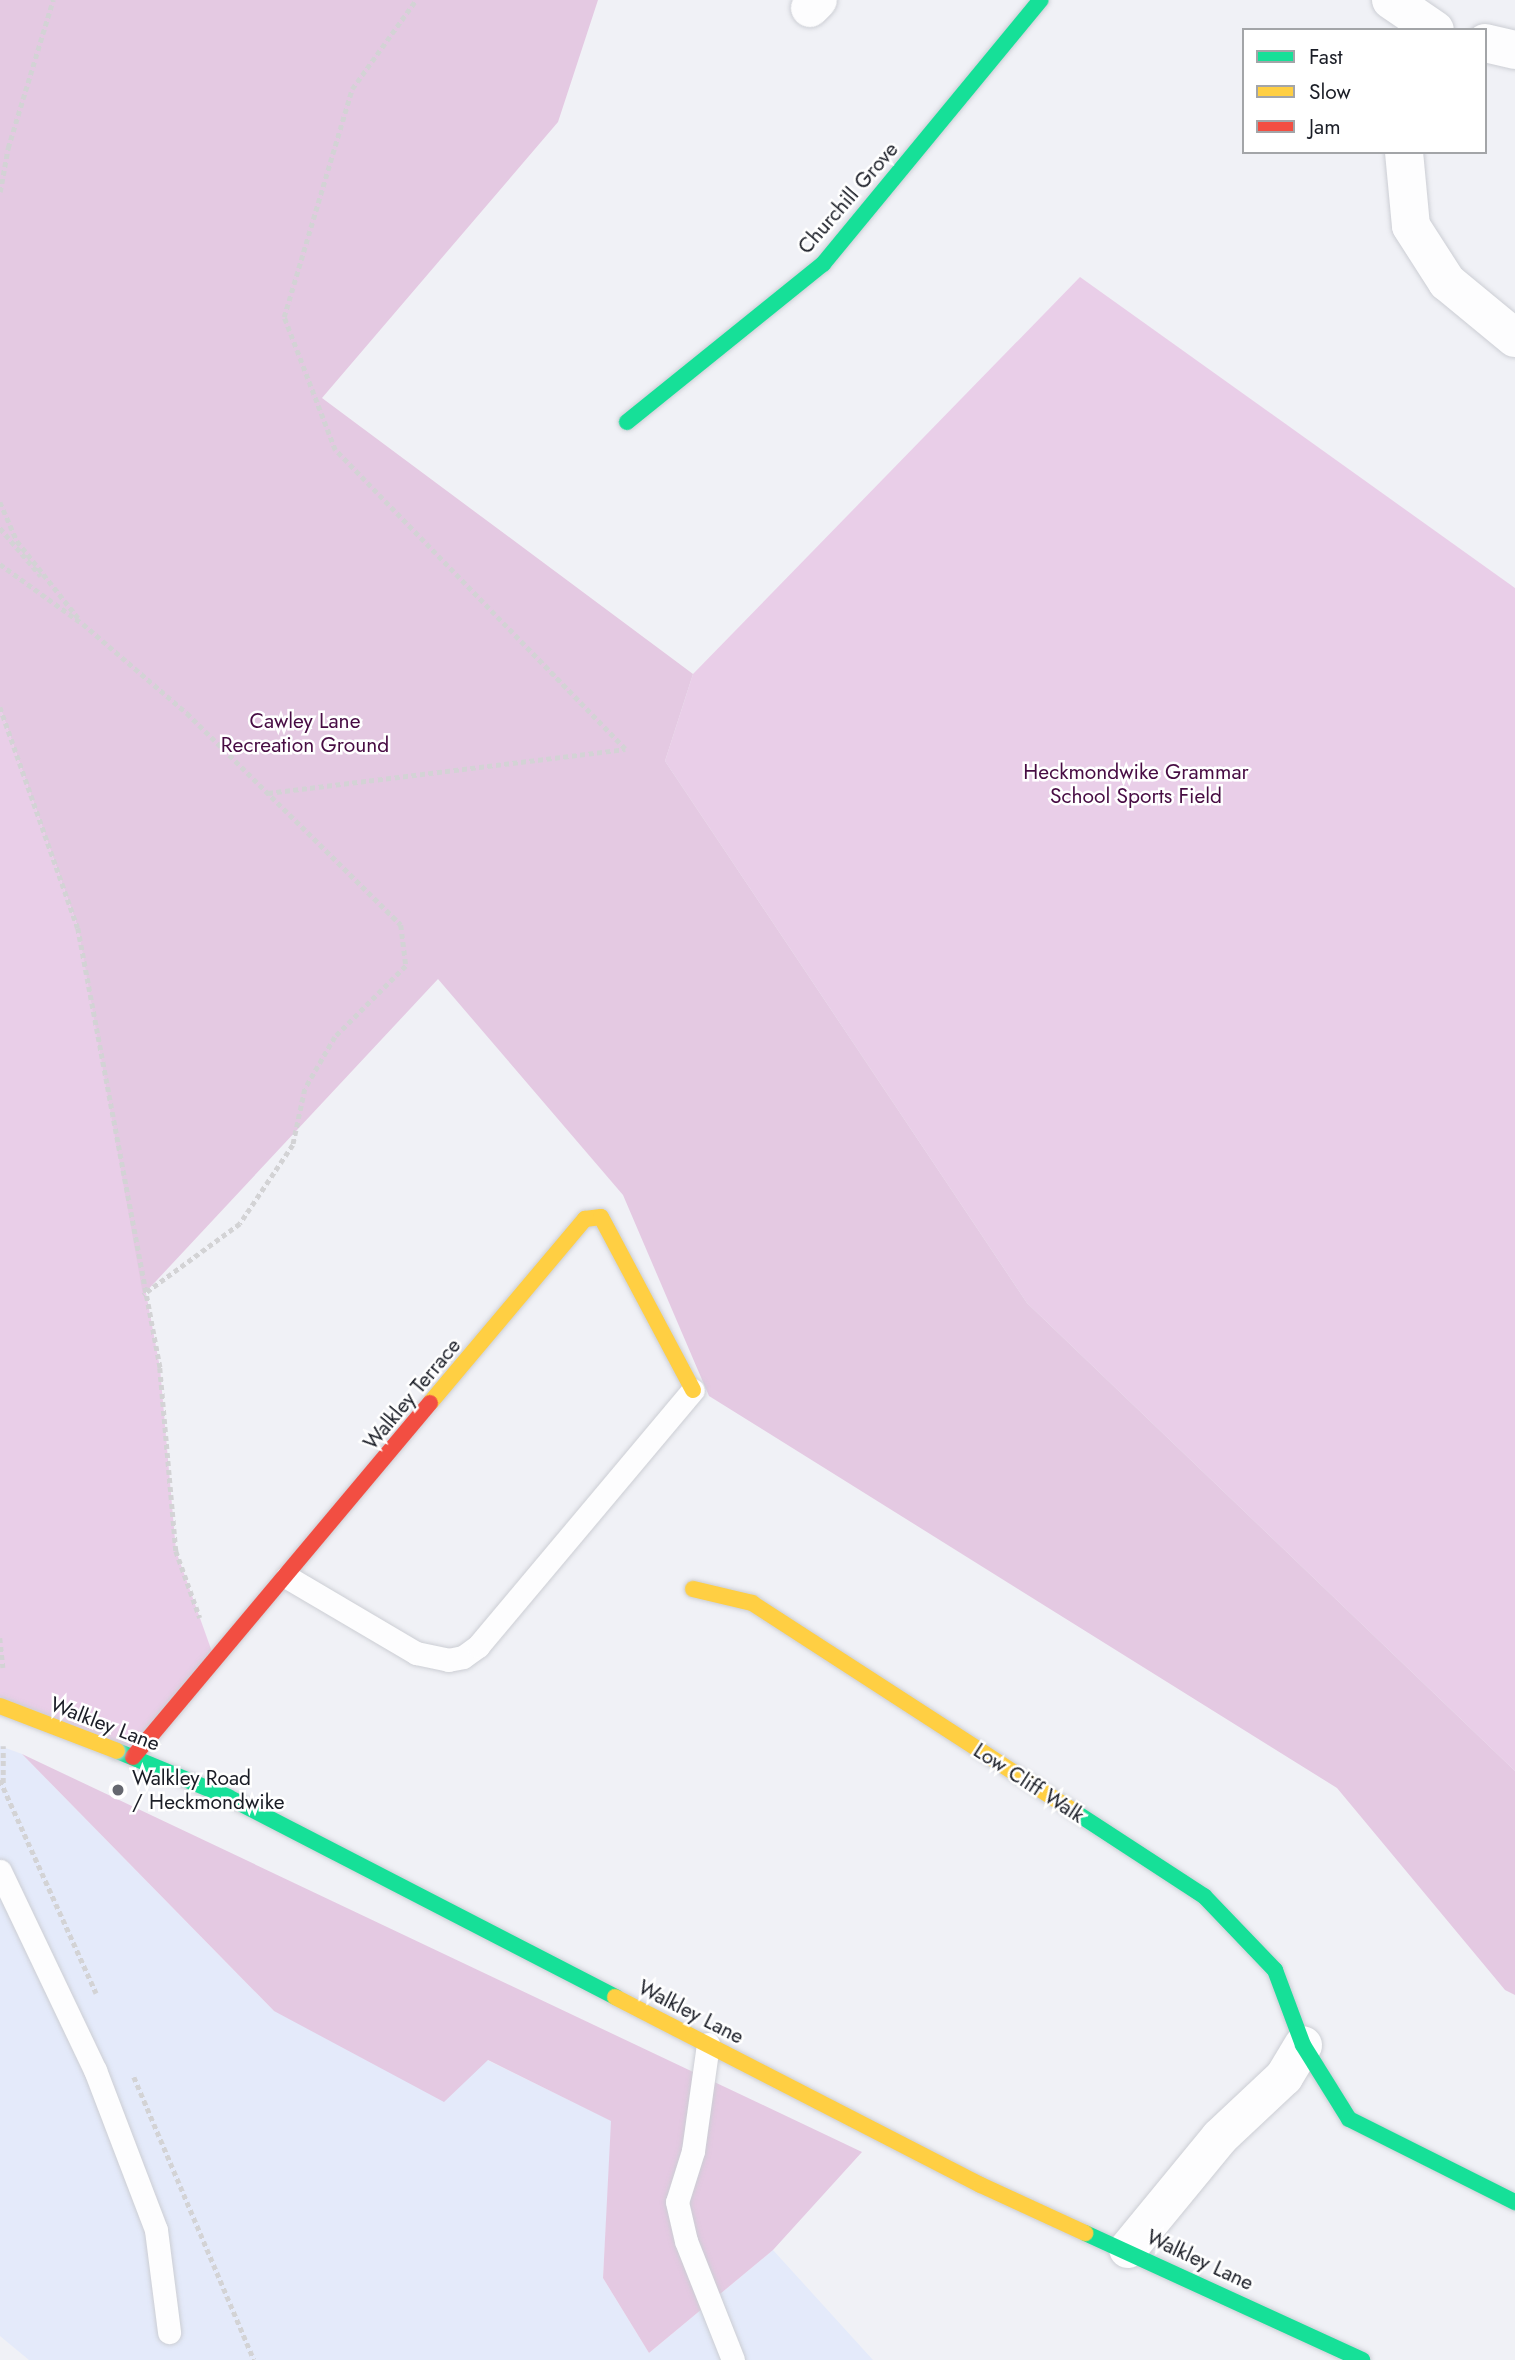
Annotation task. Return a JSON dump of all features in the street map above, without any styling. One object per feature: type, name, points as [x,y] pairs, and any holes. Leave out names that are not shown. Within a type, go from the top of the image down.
[{"type":"street","name":"Churchill Grove","points":[[627,422],[823,264],[1041,0]]},
{"type":"street","points":[[1391,0],[1432,28]]},
{"type":"street","points":[[1487,43],[1515,50]]},
{"type":"street","points":[[1404,154],[1411,226],[1447,282],[1515,338]]},
{"type":"street","name":"Walkley Terrace","points":[[125,1754],[216,1663],[585,1219],[601,1217],[612,1231],[693,1390]]},
{"type":"street","name":"Low Cliff Walk","points":[[693,1589],[752,1603],[1204,1896],[1275,1970],[1303,2045],[1349,2119],[1515,2202]]},
{"type":"street","name":"Walkley Lane","points":[[0,1706],[228,1797],[981,2185],[1128,2249],[1362,2360]]},
{"type":"street","points":[[1128,2249],[1220,2137],[1284,2077],[1303,2045]]},
{"type":"lane","points":[[287,1577],[416,1653],[448,1660],[463,1657],[478,1646],[693,1390]]},
{"type":"lane","points":[[0,1871],[95,2070],[156,2230],[169,2332]]},
{"type":"lane","points":[[708,2044],[693,2151],[677,2202],[686,2241],[733,2360]]},
{"type":"path","points":[[0,192],[8,148],[53,0]]},
{"type":"path","points":[[268,793],[625,749],[335,450],[284,317],[352,89],[416,0]]},
{"type":"path","points":[[0,502],[17,541],[83,624]]},
{"type":"path","points":[[0,528],[83,624]]},
{"type":"path","points":[[0,564],[83,624],[187,713],[401,925],[406,966],[335,1037],[305,1089],[293,1145],[240,1224],[143,1295]]},
{"type":"path","points":[[0,707],[78,928],[143,1295],[160,1368],[176,1551],[216,1663]]},
{"type":"shaded area","points":[[0,1746],[22,1754],[274,2011],[487,2060],[612,2121],[603,2278],[649,2353],[773,2250],[873,2360],[29,2360],[0,2336]]},
{"type":"green space","name":"Cawley Lane Recreation Ground","points":[[0,0],[598,0],[558,122],[322,398],[693,674],[665,761],[1027,1303],[1515,1771],[1515,1995],[1505,1990],[1337,1788],[709,1396],[623,1195],[438,979],[143,1295],[78,928],[0,707]]},
{"type":"green space","name":"Heckmondwike Grammar School Sports Field","points":[[1080,277],[1515,588],[1515,1771],[1027,1303],[665,761],[693,674]]},
{"type":"green space","points":[[0,707],[78,928],[160,1368],[176,1551],[216,1663],[133,1757],[0,1706]]},
{"type":"green space","points":[[22,1754],[862,2152],[773,2250],[649,2353],[603,2278],[611,2121],[488,2060],[444,2102],[274,2011]]},
{"type":"traffic: fast","points":[[627,422],[823,264],[1041,0]]},
{"type":"traffic: fast","points":[[117,1751],[228,1797],[615,1997]]},
{"type":"traffic: fast","points":[[1075,1812],[1204,1896],[1275,1970],[1303,2045],[1349,2119],[1515,2202]]},
{"type":"traffic: fast","points":[[1085,2233],[1362,2360]]},
{"type":"traffic: slow","points":[[430,1403],[585,1219],[601,1217],[693,1390]]},
{"type":"traffic: slow","points":[[693,1589],[752,1603],[1075,1812]]},
{"type":"traffic: slow","points":[[0,1706],[117,1751]]},
{"type":"traffic: slow","points":[[615,1997],[981,2185],[1085,2233]]},
{"type":"traffic: jam","points":[[133,1757],[430,1403]]},
{"type":"place","name":"Walkley Road / Heckmondwike","points":[[118,1790]]}]
